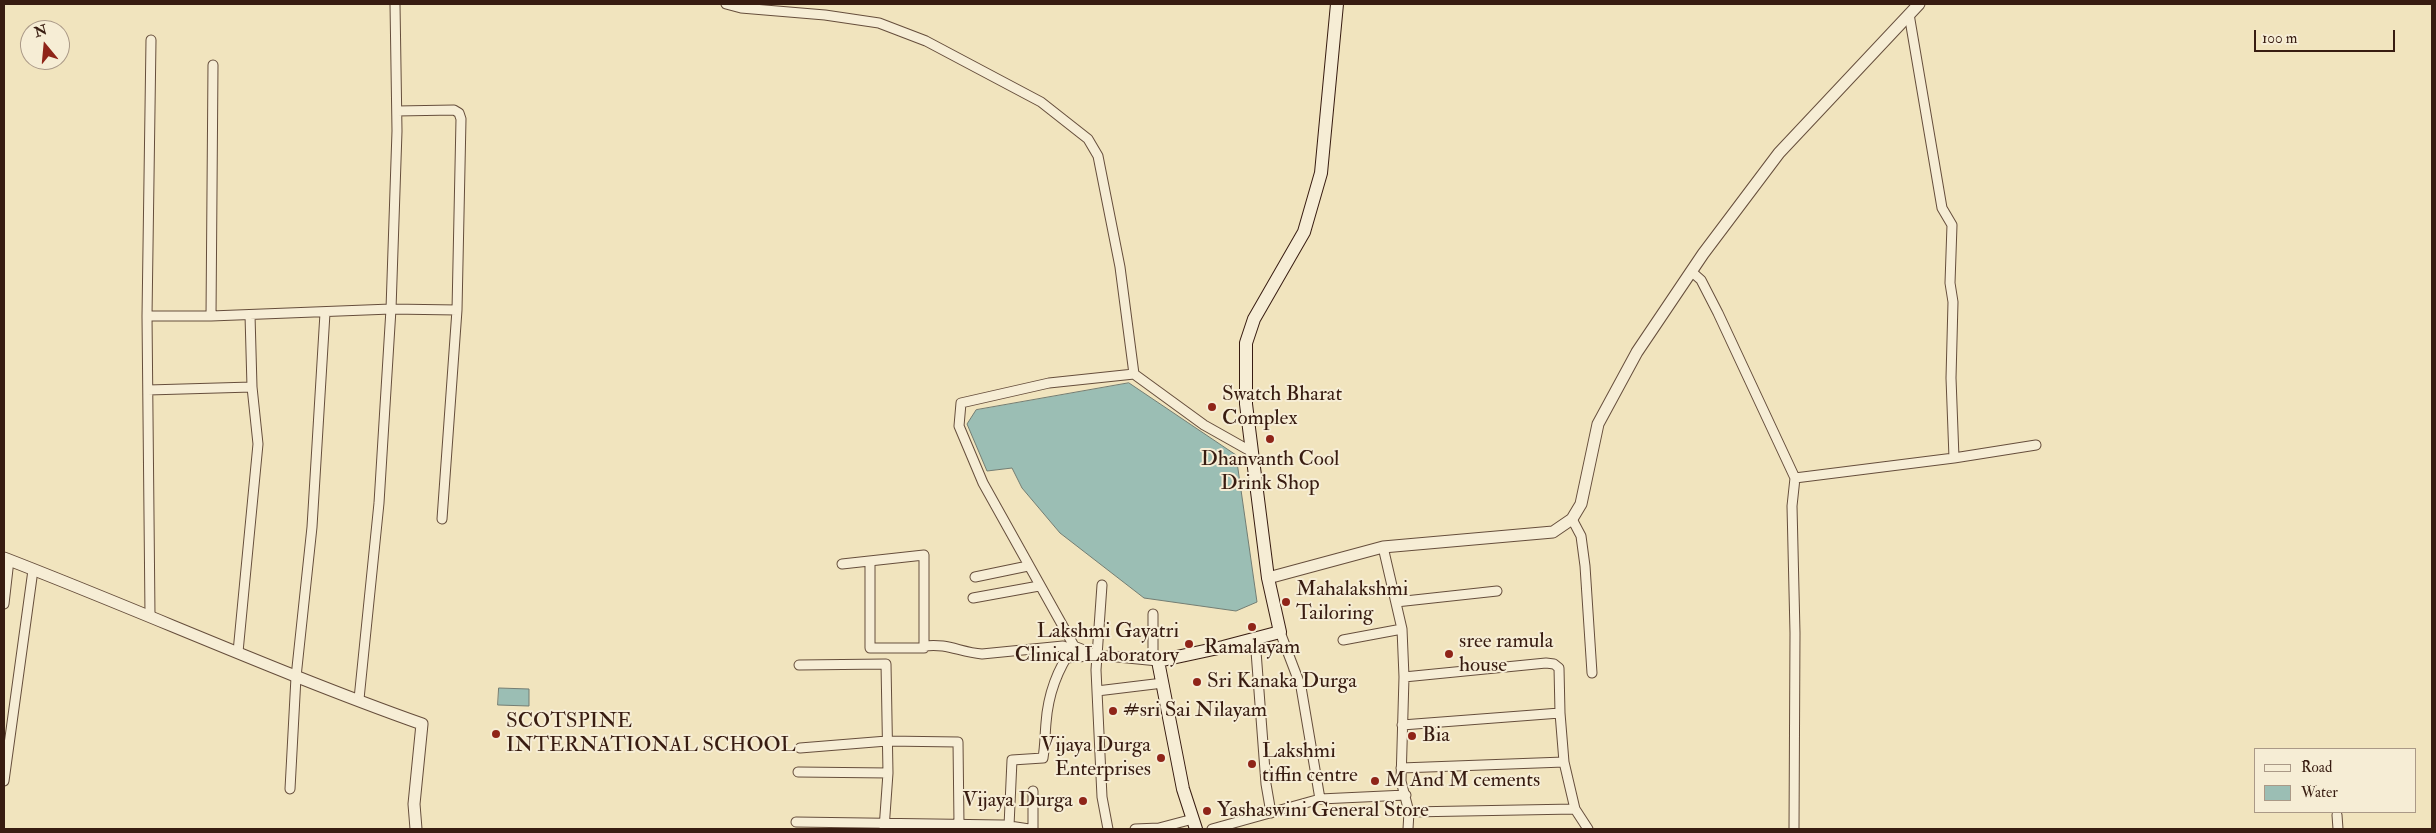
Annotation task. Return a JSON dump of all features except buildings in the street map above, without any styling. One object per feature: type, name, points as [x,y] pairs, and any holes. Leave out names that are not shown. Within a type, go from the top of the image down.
[{"type":"main road","points":[[1194,824],[1183,789],[1163,683],[1155,660],[1280,632],[1268,578],[1246,404],[1246,343],[1254,319],[1304,232],[1321,173],[1336,4]]},
{"type":"street","points":[[359,699],[380,503],[391,309],[397,111],[395,4]]},
{"type":"street","points":[[726,4],[741,8],[825,14],[879,23],[918,38],[973,64],[1041,102],[1088,139],[1098,156],[1118,257],[1134,374]]},
{"type":"street","points":[[1268,578],[1383,547],[1553,532],[1572,519],[1581,504],[1598,424],[1638,352],[1692,272],[1779,153],[1919,4]]},
{"type":"street","points":[[1909,14],[1942,208],[1952,225],[1950,283],[1953,302],[1951,378],[1954,458]]},
{"type":"street","points":[[150,615],[147,316],[151,40]]},
{"type":"street","points":[[211,316],[213,65]]},
{"type":"street","points":[[397,111],[454,110],[460,116],[457,310],[442,520]]},
{"type":"street","points":[[1692,272],[1701,280],[1718,313],[1795,478],[1792,506],[1796,634],[1794,829]]},
{"type":"street","points":[[147,316],[325,313],[391,309],[457,310]]},
{"type":"street","points":[[290,789],[296,677],[312,527],[325,313]]},
{"type":"street","points":[[238,652],[258,444],[252,387],[250,314]]},
{"type":"street","points":[[1073,648],[983,483],[960,426],[961,403],[1049,383],[1134,374],[1204,425],[1252,452]]},
{"type":"street","points":[[148,390],[252,387]]},
{"type":"street","points":[[1795,478],[1954,458],[2036,445]]},
{"type":"street","points":[[1572,519],[1581,536],[1585,566],[1592,673]]},
{"type":"street","points":[[1383,547],[1402,629],[1404,677],[1401,781],[1406,795],[1408,829]]},
{"type":"street","points":[[842,564],[924,555],[924,646]]},
{"type":"street","points":[[4,604],[6,559],[150,615],[296,677],[422,724],[414,804],[416,829]]},
{"type":"street","points":[[870,561],[870,648],[924,648],[924,646],[948,645],[970,653],[982,654],[1063,646],[1095,654],[1155,660],[1153,614]]},
{"type":"street","points":[[975,577],[1028,566]]},
{"type":"street","points":[[4,780],[33,570]]},
{"type":"street","points":[[1102,585],[1095,654],[1102,797],[1108,829]]},
{"type":"street","points":[[973,598],[1039,586]]},
{"type":"street","points":[[1396,602],[1497,591]]},
{"type":"street","points":[[1343,640],[1402,629]]},
{"type":"street","points":[[1280,632],[1300,687],[1320,799]]},
{"type":"street","points":[[1255,638],[1266,784],[1271,812]]},
{"type":"street","points":[[1009,826],[1012,760],[1043,758],[1050,699],[1066,658],[1073,648]]},
{"type":"street","points":[[884,827],[888,773],[886,649]]},
{"type":"street","points":[[1066,658],[1095,654]]},
{"type":"street","points":[[1404,677],[1546,663],[1554,664],[1559,668],[1564,762],[1575,809],[1588,829]]},
{"type":"street","points":[[799,665],[886,664]]},
{"type":"street","points":[[1097,691],[1163,683]]},
{"type":"street","points":[[1402,725],[1560,713]]},
{"type":"street","points":[[800,748],[887,741],[958,742],[959,824]]},
{"type":"street","points":[[1401,768],[1564,762]]},
{"type":"street","points":[[798,772],[888,773]]},
{"type":"street","points":[[796,822],[884,827],[959,824],[1031,829],[1033,792]]},
{"type":"street","points":[[1212,829],[1320,799],[1406,795]]},
{"type":"street","points":[[1408,812],[1575,809]]},
{"type":"street","points":[[2337,815],[2338,829]]},
{"type":"street","points":[[1135,829],[1194,824]]},
{"type":"water","points":[[1129,383],[1236,455],[1257,602],[1236,611],[1144,598],[1060,533],[1022,488],[1012,468],[987,471],[967,424],[976,410]]},
{"type":"water","points":[[499,688],[529,689],[529,706],[498,705]]},
{"type":"place","name":"Swatch Bharat Complex","points":[[1212,407]]},
{"type":"place","name":"Dhanvanth Cool Drink Shop","points":[[1270,439]]},
{"type":"place","name":"Mahalakshmi Tailoring","points":[[1286,602]]},
{"type":"place","name":"Ramalayam","points":[[1252,627]]},
{"type":"place","name":"Lakshmi Gayatri Clinical Laboratory","points":[[1189,644]]},
{"type":"place","name":"sree ramula house","points":[[1449,654]]},
{"type":"place","name":"Sri Kanaka Durga","points":[[1197,682]]},
{"type":"place","name":"#sri Sai Nilayam","points":[[1113,711]]},
{"type":"place","name":"SCOTSPINE INTERNATIONAL SCHOOL","points":[[496,734]]},
{"type":"place","name":"Bia","points":[[1412,736]]},
{"type":"place","name":"Vijaya Durga Enterprises","points":[[1161,758]]},
{"type":"place","name":"Lakshmi tiffin centre","points":[[1252,764]]},
{"type":"place","name":"M And M cements","points":[[1375,781]]},
{"type":"place","name":"Vijaya Durga","points":[[1083,801]]},
{"type":"place","name":"Yashaswini General Store","points":[[1207,811]]}]
